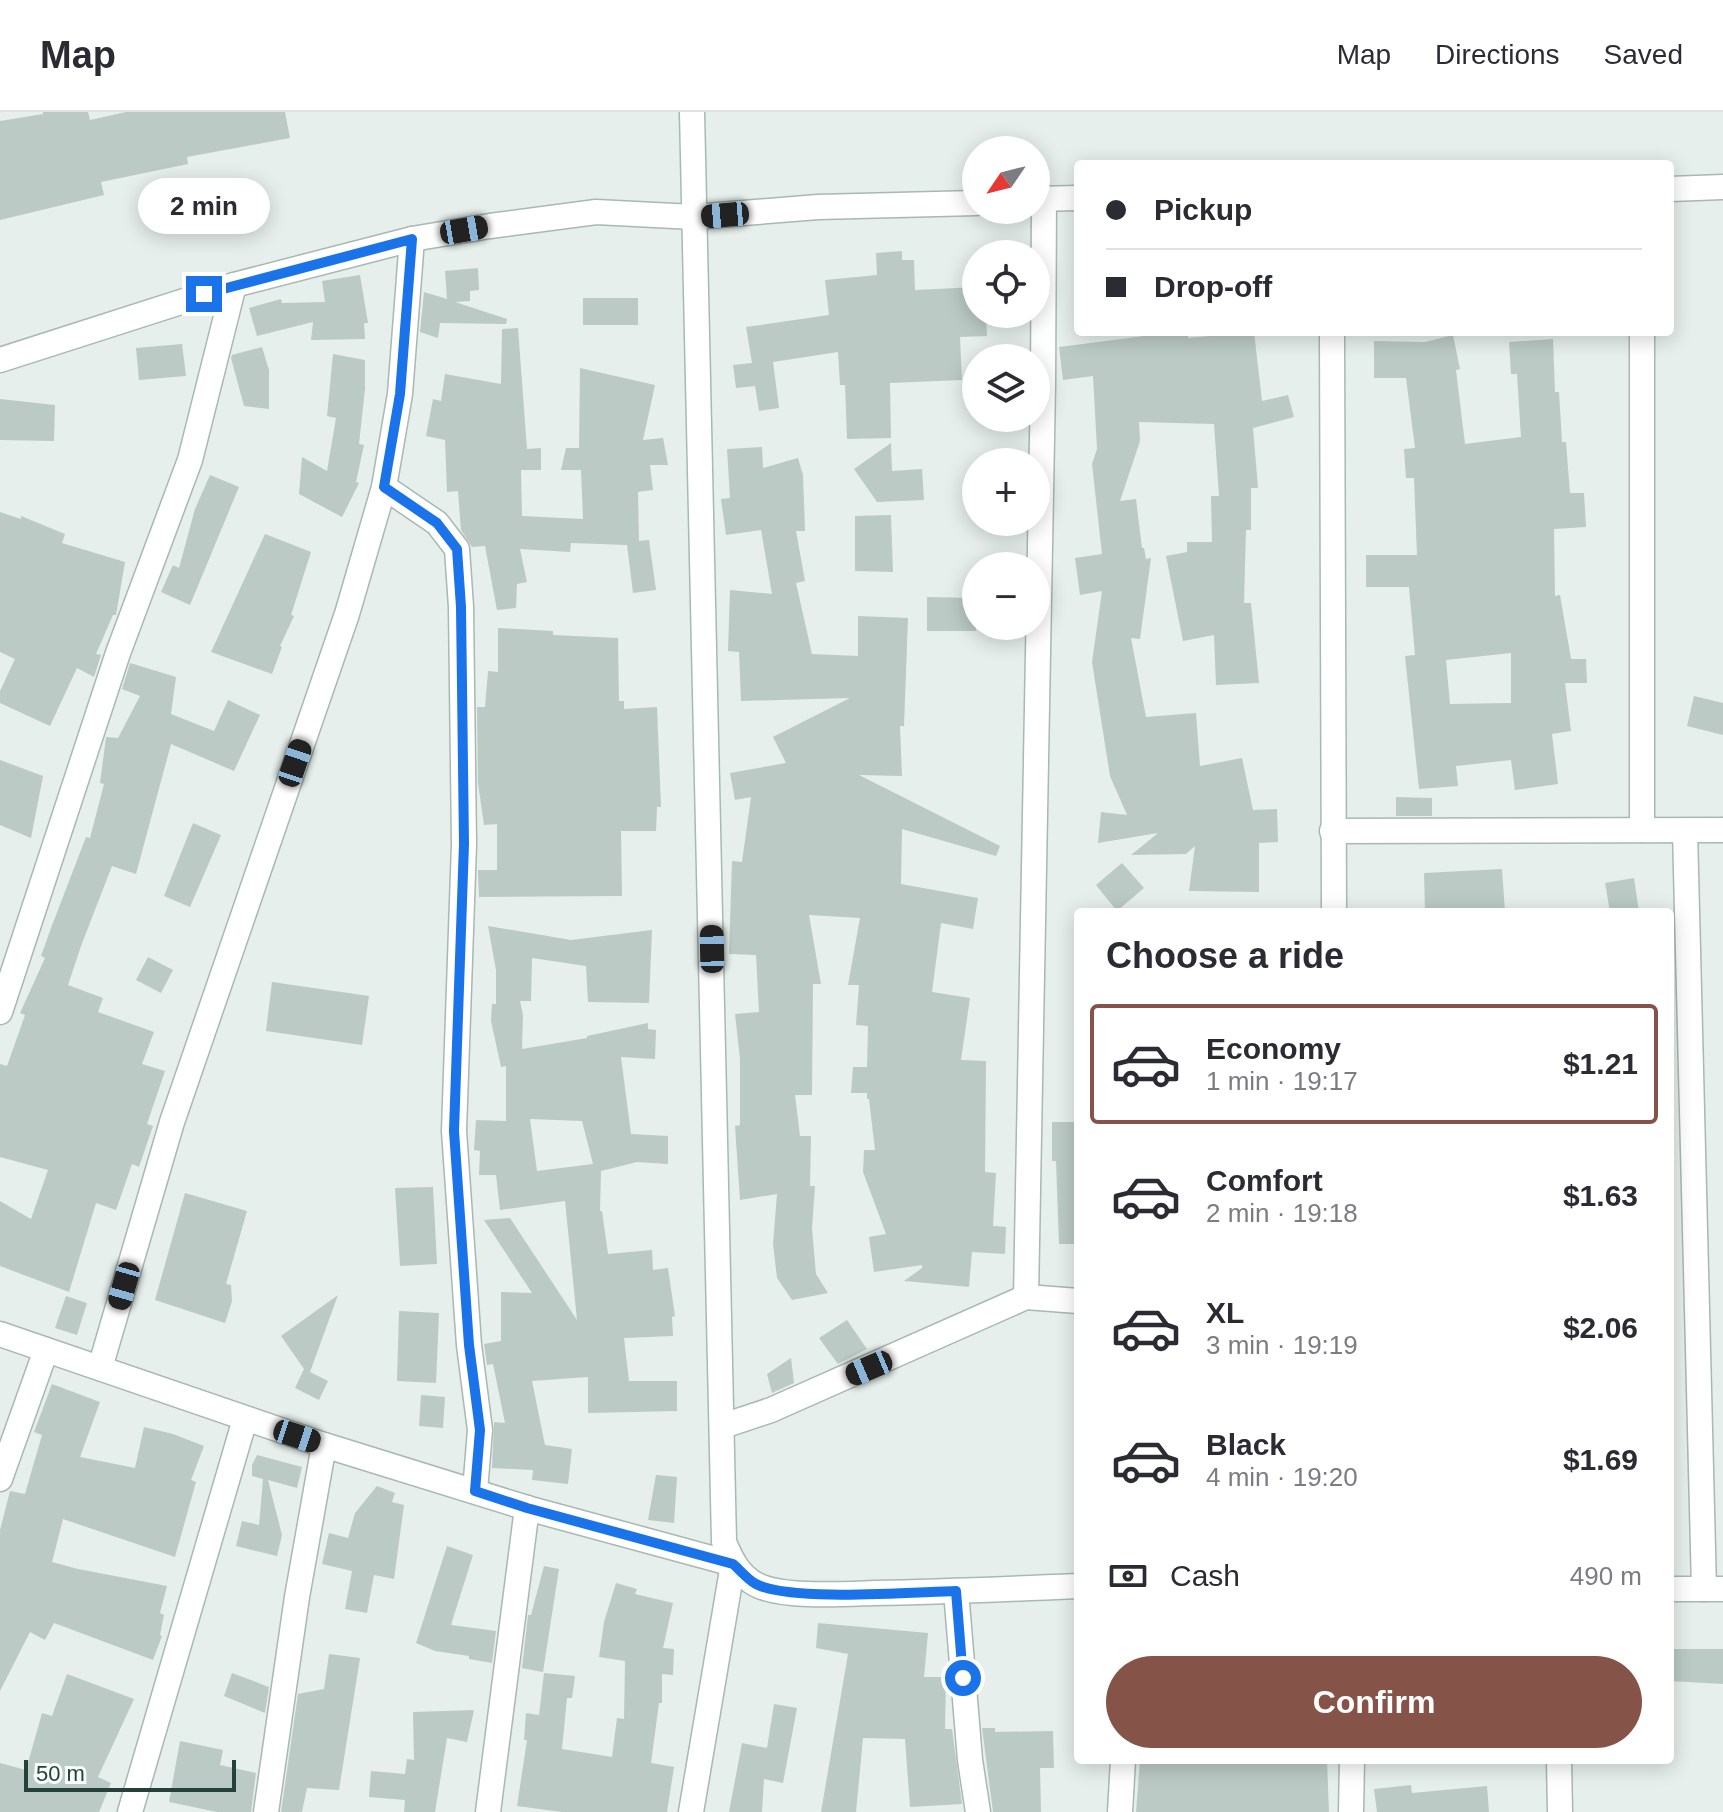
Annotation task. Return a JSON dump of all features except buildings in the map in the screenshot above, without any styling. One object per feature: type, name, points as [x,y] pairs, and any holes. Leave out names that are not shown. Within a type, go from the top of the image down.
[{"type":"street","points":[[691,1812],[733,1564],[724,1542],[692,112]]},
{"type":"street","points":[[1674,189],[1723,187]]},
{"type":"street","points":[[1050,199],[1074,198]]},
{"type":"street","points":[[0,360],[234,285],[412,239],[596,212],[962,203]]},
{"type":"street","points":[[1026,1297],[1043,400],[1040,224]]},
{"type":"street","points":[[100,1368],[172,1122],[347,614],[384,487],[400,394],[412,239]]},
{"type":"street","points":[[0,1012],[118,653],[190,460],[234,285]]},
{"type":"street","points":[[1332,336],[1334,908]]},
{"type":"street","points":[[1642,336],[1642,830]]},
{"type":"street","points":[[384,487],[437,523],[457,549],[461,607],[464,844],[454,1131],[469,1345],[480,1430],[475,1491]]},
{"type":"street","points":[[1332,831],[1723,830]]},
{"type":"street","points":[[1674,1589],[1714,1589],[1685,831]]},
{"type":"street","points":[[723,1426],[771,1410],[1026,1297],[1074,1301]]},
{"type":"street","points":[[0,1334],[324,1445],[527,1508],[733,1564],[757,1585],[789,1592],[832,1594],[1074,1586]]},
{"type":"street","points":[[0,1479],[46,1350]]},
{"type":"street","points":[[130,1812],[245,1419]]},
{"type":"street","points":[[266,1812],[297,1597],[324,1445]]},
{"type":"street","points":[[488,1812],[527,1508]]},
{"type":"street","points":[[956,1591],[970,1760],[978,1812]]},
{"type":"street","points":[[1120,1812],[1123,1764]]},
{"type":"street","points":[[1351,1812],[1352,1764]]},
{"type":"street","points":[[1559,1764],[1560,1812]]},
{"type":"route","points":[[204,294],[412,239],[400,394],[384,487],[437,523],[457,549],[461,607],[464,844],[454,1131],[469,1345],[480,1430],[475,1491],[733,1564],[757,1585],[789,1592],[956,1591],[963,1678]]}]
